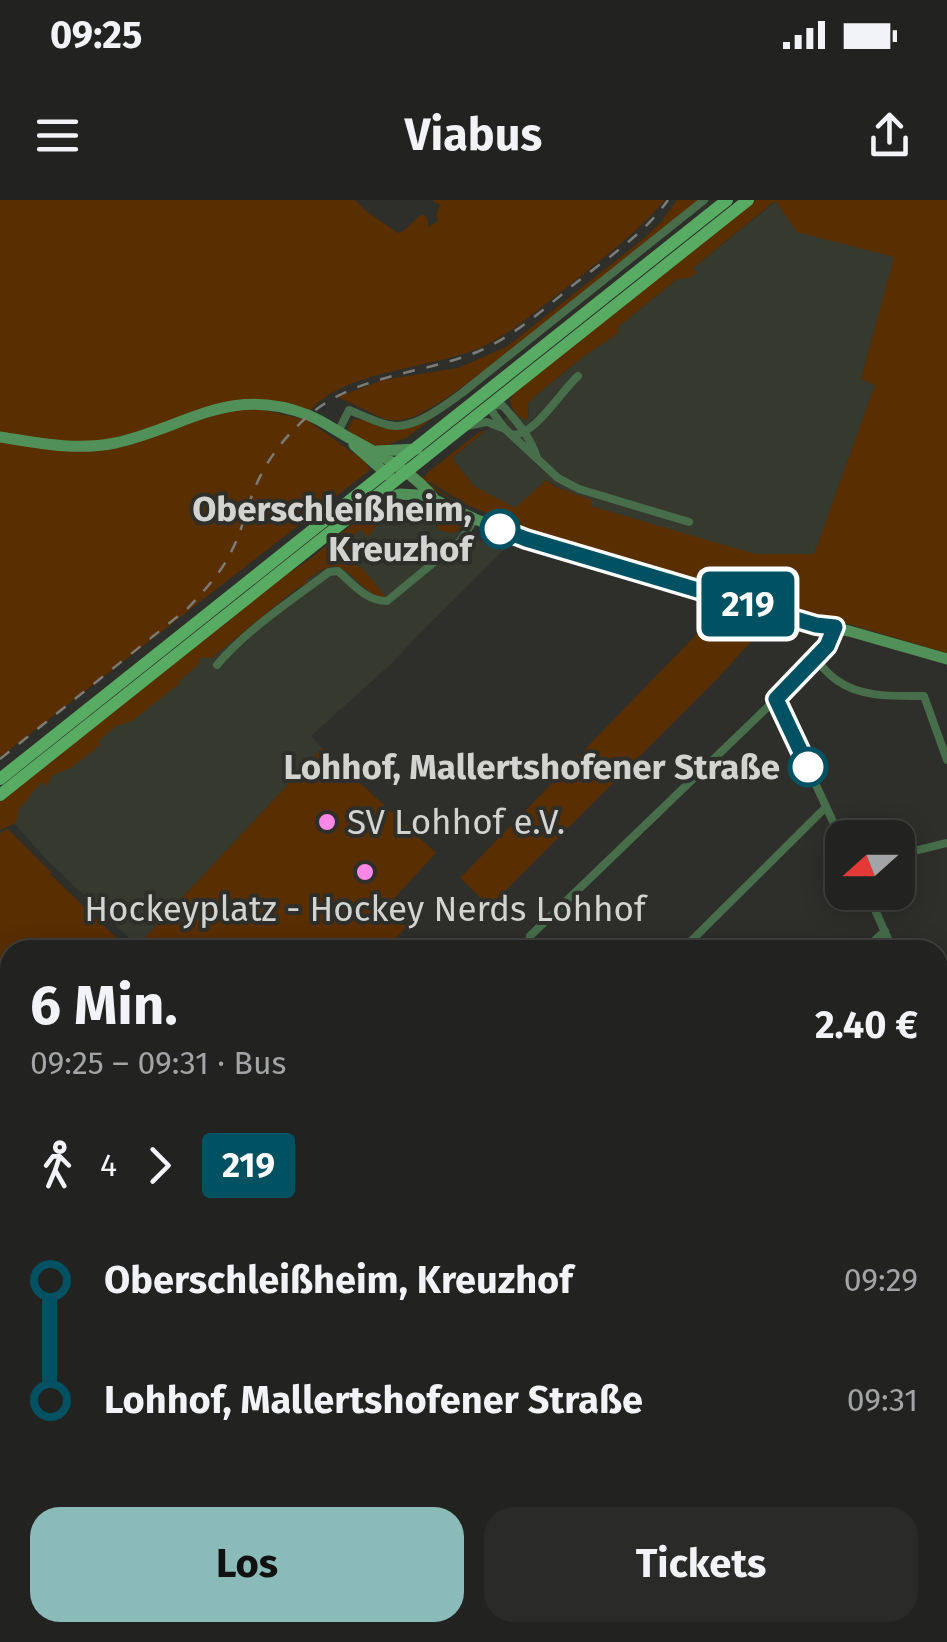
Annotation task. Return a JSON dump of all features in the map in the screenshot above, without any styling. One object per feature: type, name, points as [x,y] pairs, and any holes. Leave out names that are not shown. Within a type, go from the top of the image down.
[{"type":"main road","points":[[0,779],[395,473],[465,426],[488,399],[727,200]]},
{"type":"main road","points":[[0,795],[369,503],[417,449],[748,200]]},
{"type":"main road","points":[[0,436],[82,447],[116,443],[197,414],[241,405],[273,406],[308,415],[373,450],[417,449]]},
{"type":"main road","points":[[342,435],[395,473],[429,491],[435,500]]},
{"type":"main road","points":[[373,450],[417,495]]},
{"type":"main road","points":[[369,503],[400,494],[417,495],[526,539],[784,614],[818,618],[835,627],[947,659]]},
{"type":"street","points":[[342,435],[350,410],[394,426],[435,411],[704,200]]},
{"type":"street","points":[[465,426],[487,422],[509,432],[526,433],[578,376]]},
{"type":"street","points":[[488,399],[493,413],[509,432],[558,478],[689,522]]},
{"type":"street","points":[[488,399],[503,406],[526,433],[530,448]]},
{"type":"street","points":[[530,448],[537,423]]},
{"type":"street","points":[[216,665],[246,636],[329,572],[338,571],[366,595],[376,601],[387,601],[460,541],[474,519]]},
{"type":"street","points":[[529,940],[776,699],[827,646],[835,627]]},
{"type":"street","points":[[815,659],[846,686],[880,696],[924,696],[947,760]]},
{"type":"street","points":[[776,699],[832,820]]},
{"type":"street","points":[[692,940],[826,807]]},
{"type":"street","points":[[915,851],[947,843]]},
{"type":"street","points":[[875,910],[889,940]]},
{"type":"street","points":[[875,940],[885,931]]},
{"type":"shaded area","points":[[0,200],[355,200],[398,233],[423,214],[429,227],[438,221],[440,204],[434,200],[665,200],[606,256],[528,318],[486,345],[366,378],[324,398],[309,413],[275,402],[82,443],[0,434]]},
{"type":"shaded area","points":[[677,200],[699,200],[433,407],[407,419],[389,420],[338,397],[382,380],[458,368],[506,347],[642,240]]},
{"type":"shaded area","points":[[755,200],[947,200],[947,653],[541,534],[469,506],[426,482],[473,513],[427,485],[421,478],[486,430],[452,458],[474,486],[515,508],[546,480],[592,500],[591,506],[755,554],[814,554],[875,385],[861,379],[894,257],[797,232],[775,201],[693,268],[697,273],[677,279],[619,326],[617,334],[534,397],[528,403],[528,419],[517,414],[510,399]]},
{"type":"shaded area","points":[[776,201],[798,232],[895,257],[861,378],[875,385],[814,554],[755,555],[591,506],[546,480],[515,509],[474,486],[452,458],[515,412],[525,420],[529,416],[528,403],[534,397],[617,334],[619,326],[677,279],[689,278],[696,272],[693,268]]},
{"type":"shaded area","points":[[260,409],[307,420],[366,462],[370,470],[0,757],[0,441],[84,451],[231,410]]},
{"type":"shaded area","points":[[435,416],[388,449],[372,446],[349,432],[348,427],[354,419],[400,429]]},
{"type":"shaded area","points":[[399,497],[399,502],[432,512],[447,518],[461,527],[459,531],[439,530],[427,511],[393,504],[368,537],[360,529],[352,537],[356,543],[346,556],[363,569],[386,597],[370,591],[343,569],[329,567],[320,571],[212,658],[200,658],[180,683],[132,721],[116,726],[72,767],[52,776],[47,786],[42,782],[19,808],[16,823],[0,830],[0,802],[288,573],[369,512]]},
{"type":"shaded area","points":[[393,504],[427,511],[436,527],[451,533],[459,531],[506,548],[390,665],[311,736],[322,748],[143,940],[131,940],[47,860],[3,811],[200,657],[212,658],[306,580],[330,566],[354,533],[360,529],[368,536]]},
{"type":"shaded area","points":[[724,606],[772,618],[718,678],[490,906],[460,878]]},
{"type":"shaded area","name":"SV Lohhof e.V.","points":[[322,748],[436,853],[386,907],[406,927],[394,940],[143,940]]},
{"type":"shaded area","points":[[8,829],[119,940],[0,940],[0,833]]},
{"type":"railway","points":[[0,759],[200,595],[229,557],[267,464],[307,417],[346,392],[455,360],[504,338],[626,244],[668,200]]},
{"type":"bus line","name":"219","points":[[500,529],[816,625],[835,627],[827,646],[776,699],[808,767]]},
{"type":"place","name":"Oberschleißheim, Kreuzhof","points":[[500,529]]},
{"type":"place","name":"Lohhof, Mallertshofener Straße","points":[[808,767]]},
{"type":"place","name":"SV Lohhof e.V.","points":[[327,822]]},
{"type":"place","name":"Hockeyplatz - Hockey Nerds Lohhof","points":[[365,872]]}]
